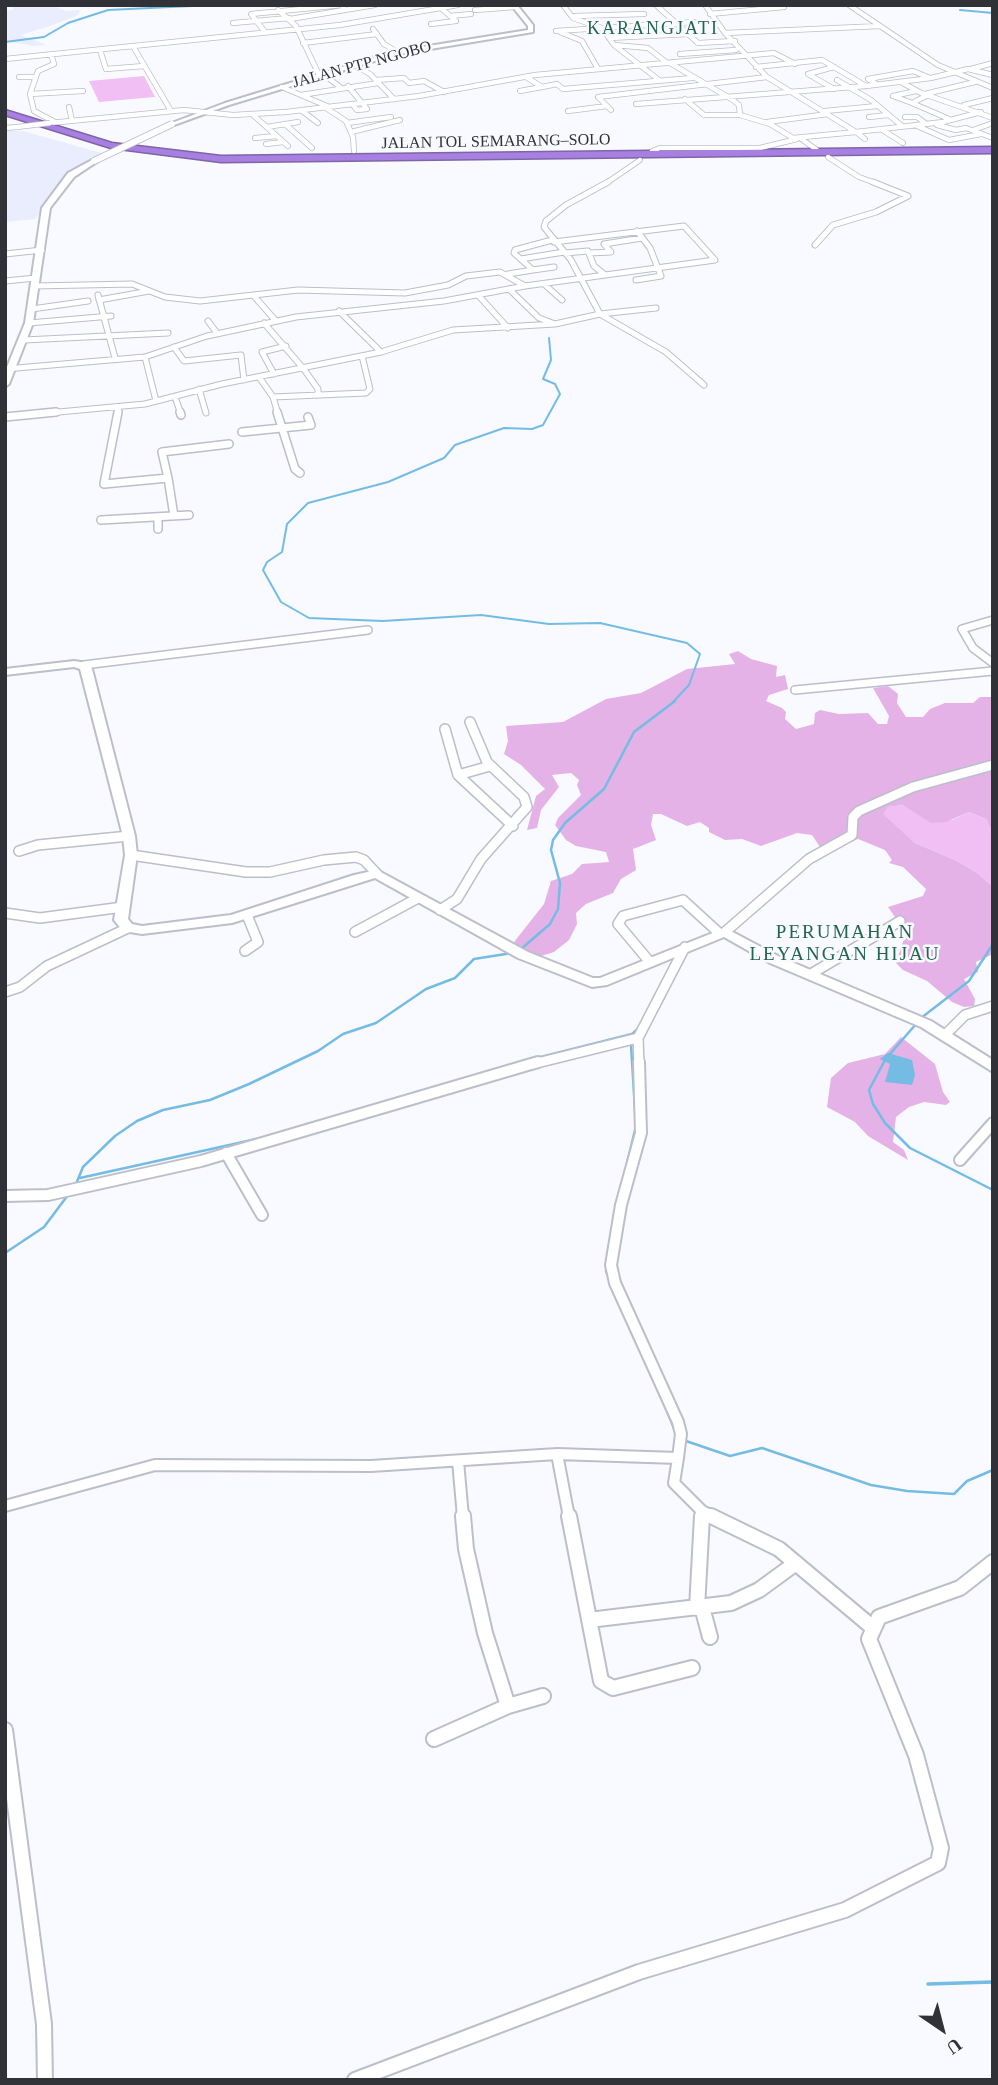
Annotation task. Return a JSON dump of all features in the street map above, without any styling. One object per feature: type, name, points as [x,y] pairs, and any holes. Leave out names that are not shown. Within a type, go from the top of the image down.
[{"type":"highway","name":"JALAN TOL SEMARANG–SOLO","points":[[5,113],[98,146],[146,155],[209,161],[993,152]]},
{"type":"main road","name":"JALAN PTP NGOBO","points":[[5,384],[29,323],[47,208],[71,175],[94,161],[172,124],[282,87],[397,52],[531,32],[531,26],[514,6]]},
{"type":"main road","points":[[5,672],[85,665],[129,836],[131,855],[121,920],[128,928],[142,930],[191,925],[247,915],[377,874],[523,955],[597,983],[722,932],[775,960],[912,1017],[993,1067]]},
{"type":"street","points":[[273,5],[290,19],[297,29],[321,75],[340,87]]},
{"type":"street","points":[[265,32],[251,14],[342,5],[345,10]]},
{"type":"street","points":[[233,23],[290,19],[375,5]]},
{"type":"street","points":[[563,5],[571,17],[599,27],[616,46],[671,89]]},
{"type":"street","points":[[656,5],[698,43],[735,41]]},
{"type":"street","points":[[705,5],[725,33],[767,77],[790,94],[827,112],[865,139]]},
{"type":"street","points":[[849,5],[938,65],[993,88]]},
{"type":"street","points":[[357,6],[365,21],[384,44],[397,52]]},
{"type":"street","points":[[5,59],[340,25],[452,6],[458,8]]},
{"type":"street","points":[[450,16],[514,6]]},
{"type":"street","points":[[638,7],[653,23]]},
{"type":"street","points":[[710,14],[784,7]]},
{"type":"street","points":[[431,24],[456,21],[441,8]]},
{"type":"street","points":[[330,13],[340,25]]},
{"type":"street","points":[[571,17],[644,14]]},
{"type":"street","points":[[598,69],[583,42],[556,31],[696,21],[688,14]]},
{"type":"street","points":[[383,18],[397,24]]},
{"type":"street","points":[[725,33],[881,26]]},
{"type":"street","points":[[570,35],[605,33]]},
{"type":"street","points":[[303,43],[377,34]]},
{"type":"street","points":[[609,38],[689,34]]},
{"type":"street","points":[[616,46],[648,48],[703,85],[739,105],[741,115]]},
{"type":"street","points":[[134,48],[171,111]]},
{"type":"street","points":[[100,51],[106,69],[146,68]]},
{"type":"street","points":[[364,103],[444,92],[525,76],[641,66],[745,53]]},
{"type":"street","points":[[680,54],[777,53],[795,64]]},
{"type":"street","points":[[51,54],[54,64],[39,71],[30,94],[34,111],[52,123]]},
{"type":"street","points":[[731,56],[736,65]]},
{"type":"street","points":[[756,67],[821,60],[881,93]]},
{"type":"street","points":[[636,104],[879,85],[931,78],[993,63]]},
{"type":"street","points":[[354,65],[377,81],[394,99]]},
{"type":"street","points":[[927,66],[938,65]]},
{"type":"street","points":[[834,67],[808,74],[834,89]]},
{"type":"street","points":[[110,74],[146,68]]},
{"type":"street","points":[[879,85],[868,80],[915,69],[931,78]]},
{"type":"street","points":[[971,69],[993,75]]},
{"type":"street","points":[[588,70],[612,95]]},
{"type":"street","points":[[866,73],[876,78]]},
{"type":"street","points":[[525,76],[542,87]]},
{"type":"street","points":[[19,78],[36,77]]},
{"type":"street","points":[[598,97],[767,77]]},
{"type":"street","points":[[300,95],[404,78],[409,83],[425,81],[444,92]]},
{"type":"street","points":[[520,91],[557,84],[563,89],[693,78]]},
{"type":"street","points":[[837,80],[902,126]]},
{"type":"street","points":[[900,82],[926,95],[963,105],[992,118]]},
{"type":"street","points":[[912,103],[926,95],[975,82]]},
{"type":"street","points":[[5,128],[171,111],[252,114],[352,104],[357,110],[367,109],[348,86]]},
{"type":"street","points":[[282,87],[327,107],[347,123],[354,151]]},
{"type":"street","points":[[678,88],[705,115],[741,115],[764,122],[799,138],[817,150]]},
{"type":"street","points":[[568,111],[609,108],[589,90]]},
{"type":"street","points":[[30,94],[83,91]]},
{"type":"street","points":[[916,91],[893,96],[951,120]]},
{"type":"street","points":[[636,92],[649,103]]},
{"type":"street","points":[[963,105],[993,98]]},
{"type":"street","points":[[929,111],[956,103]]},
{"type":"street","points":[[764,122],[877,106]]},
{"type":"street","points":[[69,107],[72,121]]},
{"type":"street","points":[[301,110],[318,123]]},
{"type":"street","points":[[652,151],[660,148],[760,148],[799,138],[932,123],[981,112]]},
{"type":"street","points":[[252,114],[288,146]]},
{"type":"street","points":[[869,117],[888,115]]},
{"type":"street","points":[[347,123],[395,116]]},
{"type":"street","points":[[905,117],[917,117],[925,123]]},
{"type":"street","points":[[972,130],[992,118]]},
{"type":"street","points":[[351,132],[400,120]]},
{"type":"street","points":[[267,127],[298,122]]},
{"type":"street","points":[[932,123],[944,128],[972,130],[993,138]]},
{"type":"street","points":[[285,124],[312,148]]},
{"type":"street","points":[[915,125],[948,140],[981,134]]},
{"type":"street","points":[[880,129],[902,143]]},
{"type":"street","points":[[255,138],[276,136]]},
{"type":"street","points":[[266,144],[283,142]]},
{"type":"street","points":[[815,245],[833,225],[876,212],[908,196],[859,177],[828,157]]},
{"type":"street","points":[[640,160],[546,221],[544,227],[583,279],[600,314],[666,352],[705,385]]},
{"type":"street","points":[[10,368],[145,357],[217,333],[342,309],[409,305],[657,266],[715,260],[686,227],[553,241],[515,250],[533,270]]},
{"type":"street","points":[[636,232],[642,238],[661,276],[636,280]]},
{"type":"street","points":[[521,259],[564,253],[611,252],[603,244],[642,238]]},
{"type":"street","points":[[593,246],[595,248],[586,249],[592,262],[605,275]]},
{"type":"street","points":[[5,254],[42,250]]},
{"type":"street","points":[[573,264],[592,262]]},
{"type":"street","points":[[500,272],[502,263]]},
{"type":"street","points":[[508,274],[554,267]]},
{"type":"street","points":[[5,281],[127,284],[189,300],[292,291],[405,293],[448,285],[466,276],[500,272],[508,274],[525,286]]},
{"type":"street","points":[[544,284],[562,300]]},
{"type":"street","points":[[509,289],[540,318],[555,324]]},
{"type":"street","points":[[116,358],[107,316],[98,297],[144,294],[149,291]]},
{"type":"street","points":[[292,291],[298,300]]},
{"type":"street","points":[[405,293],[409,305]]},
{"type":"street","points":[[253,295],[276,321]]},
{"type":"street","points":[[478,295],[508,328]]},
{"type":"street","points":[[32,309],[88,301]]},
{"type":"street","points":[[5,417],[156,401],[199,389],[381,352],[453,330],[555,324],[600,314],[656,308]]},
{"type":"street","points":[[342,309],[381,352]]},
{"type":"street","points":[[29,323],[107,316]]},
{"type":"street","points":[[208,321],[217,333]]},
{"type":"street","points":[[264,323],[303,368],[318,388],[318,394]]},
{"type":"street","points":[[24,340],[167,333]]},
{"type":"street","points":[[274,374],[262,352],[286,346]]},
{"type":"street","points":[[174,347],[184,361],[241,355],[244,380]]},
{"type":"street","points":[[273,397],[366,393],[370,389],[362,356]]},
{"type":"street","points":[[145,357],[156,401]]},
{"type":"street","points":[[258,377],[273,397],[284,428],[287,447],[295,469],[300,473]]},
{"type":"street","points":[[199,389],[206,413]]},
{"type":"street","points":[[175,397],[181,415]]},
{"type":"street","points":[[119,407],[104,484],[168,478]]},
{"type":"street","points":[[242,432],[311,427],[308,417]]},
{"type":"street","points":[[174,516],[162,452],[229,444]]},
{"type":"street","points":[[101,520],[189,515]]},
{"type":"street","points":[[158,517],[158,529]]},
{"type":"street","points":[[993,620],[962,629],[973,648],[993,663]]},
{"type":"street","points":[[85,665],[368,630]]},
{"type":"street","points":[[795,690],[993,671]]},
{"type":"street","points":[[440,910],[457,899],[481,859],[513,826],[527,803],[490,766],[470,722]]},
{"type":"street","points":[[445,729],[458,775],[513,826]]},
{"type":"street","points":[[649,961],[618,924],[623,916],[683,900],[722,932],[809,859],[853,835],[853,817],[859,811],[912,787],[993,765]]},
{"type":"street","points":[[458,775],[490,766]]},
{"type":"street","points":[[19,851],[41,844],[129,836]]},
{"type":"street","points":[[131,855],[246,872],[270,872],[324,860],[356,858],[364,860],[377,874]]},
{"type":"street","points":[[355,932],[418,898]]},
{"type":"street","points":[[5,913],[40,918],[123,907]]},
{"type":"street","points":[[245,951],[258,942],[247,915]]},
{"type":"street","points":[[811,974],[900,921]]},
{"type":"street","points":[[5,992],[20,987],[47,966],[128,928]]},
{"type":"street","points":[[685,947],[638,1038],[640,1133],[621,1205],[611,1265],[615,1283],[674,1412],[680,1438],[674,1483],[702,1511],[765,1540],[872,1627]]},
{"type":"street","points":[[945,1035],[965,1015],[993,1006]]},
{"type":"street","points":[[5,1196],[48,1195],[84,1188],[226,1153],[563,1054],[638,1038]]},
{"type":"street","points":[[960,1160],[993,1123]]},
{"type":"street","points":[[226,1153],[262,1215]]},
{"type":"street","points":[[5,1506],[155,1465],[370,1466],[557,1454],[635,1459],[678,1458]]},
{"type":"street","points":[[557,1454],[601,1681],[608,1688],[691,1668]]},
{"type":"street","points":[[458,1461],[466,1549],[485,1633],[508,1706]]},
{"type":"street","points":[[702,1511],[699,1608],[710,1636]]},
{"type":"street","points":[[355,2080],[639,1972],[845,1910],[938,1863],[941,1848],[916,1755],[871,1649],[872,1627],[887,1613],[960,1588],[993,1562]]},
{"type":"street","points":[[589,1619],[699,1608],[744,1599],[796,1563]]},
{"type":"street","points":[[434,1739],[508,1706],[543,1696]]},
{"type":"street","points":[[5,1730],[44,2024],[45,2080]]},
{"type":"shaded area","points":[[13,5],[51,5],[66,11],[80,10],[78,15],[21,35],[46,45],[34,46],[5,41],[5,11],[13,10]]},
{"type":"shaded area","points":[[144,76],[155,97],[99,102],[89,81]]},
{"type":"shaded area","points":[[5,130],[23,131],[112,156],[75,175],[54,203],[43,203],[41,212],[35,219],[5,222]]},
{"type":"shaded area","points":[[738,651],[751,659],[777,666],[776,677],[785,675],[788,689],[769,695],[766,701],[782,708],[786,712],[785,719],[796,729],[814,724],[815,713],[820,710],[839,714],[868,713],[878,724],[887,724],[889,716],[873,688],[888,686],[898,694],[897,703],[906,717],[923,717],[930,709],[945,703],[973,703],[980,697],[993,697],[993,834],[986,819],[969,812],[946,822],[931,823],[903,805],[888,807],[883,814],[915,843],[955,860],[976,872],[993,887],[993,954],[976,962],[978,972],[964,979],[975,999],[974,1006],[964,1007],[952,1002],[927,981],[903,970],[896,963],[906,933],[888,907],[923,896],[926,889],[903,867],[889,863],[892,860],[885,850],[858,839],[824,853],[812,835],[797,833],[761,846],[742,839],[725,840],[709,832],[709,828],[700,822],[687,826],[661,814],[653,814],[651,825],[656,840],[633,849],[636,870],[621,879],[613,893],[586,904],[576,913],[577,924],[569,940],[554,952],[541,956],[526,952],[514,942],[544,904],[551,881],[572,874],[582,864],[609,862],[606,852],[576,846],[566,840],[555,825],[558,818],[581,795],[577,785],[579,780],[571,773],[552,775],[559,787],[541,810],[537,828],[527,830],[536,796],[545,789],[521,765],[504,754],[508,741],[506,726],[563,722],[606,699],[641,693],[687,669],[735,664],[729,654]]},
{"type":"shaded area","points":[[903,805],[952,820],[969,812],[986,819],[993,834],[993,887],[976,872],[955,860],[915,843],[882,814],[888,807]]},
{"type":"shaded area","points":[[901,1037],[935,1064],[943,1092],[950,1102],[946,1105],[924,1102],[909,1107],[896,1117],[893,1142],[904,1150],[908,1160],[868,1136],[855,1122],[827,1107],[831,1078],[848,1063],[885,1054]]},
{"type":"water","points":[[888,1053],[912,1060],[915,1075],[912,1085],[885,1082],[890,1064],[880,1059]]},
{"type":"waterway","points":[[5,42],[44,37],[68,23],[108,10],[213,5]]},
{"type":"waterway","points":[[960,10],[993,13]]},
{"type":"waterway","points":[[549,338],[551,360],[543,379],[555,384],[560,394],[543,425],[532,429],[504,428],[455,445],[444,458],[388,482],[308,503],[287,524],[282,552],[267,562],[263,570],[281,602],[309,618],[383,621],[481,615],[549,624],[600,623],[687,643],[700,654],[689,685],[673,702]]},
{"type":"waterway","points":[[521,949],[550,924],[558,909],[560,883],[551,850],[553,840],[565,823],[604,789],[634,732],[675,701]]},
{"type":"waterway","points":[[921,1018],[969,981],[993,944]]},
{"type":"waterway","points":[[76,1184],[83,1167],[115,1136],[137,1121],[163,1110],[210,1100],[249,1084],[318,1051],[343,1034],[376,1023],[426,989],[455,978],[474,959],[512,953]]},
{"type":"waterway","points":[[889,1055],[917,1023]]},
{"type":"waterway","points":[[529,1060],[632,1034],[639,1028]]},
{"type":"waterway","points":[[623,1180],[636,1126],[631,1045]]},
{"type":"waterway","points":[[885,1060],[869,1090],[873,1104],[885,1123],[910,1148],[993,1190]]},
{"type":"waterway","points":[[298,1127],[425,1090]]},
{"type":"waterway","points":[[80,1178],[261,1138]]},
{"type":"waterway","points":[[5,1253],[44,1227],[68,1195]]},
{"type":"waterway","points":[[614,1214],[606,1271],[647,1366]]},
{"type":"waterway","points":[[661,1397],[676,1433]]},
{"type":"waterway","points":[[683,1440],[730,1456],[762,1448],[871,1485],[907,1491],[954,1494],[967,1481],[993,1470]]},
{"type":"waterway","points":[[928,1984],[993,1982]]},
{"type":"district","name":"KARANGJATI","points":[[653,29]]},
{"type":"district","name":"PERUMAHAN LEYANGAN HIJAU","points":[[845,944]]}]
